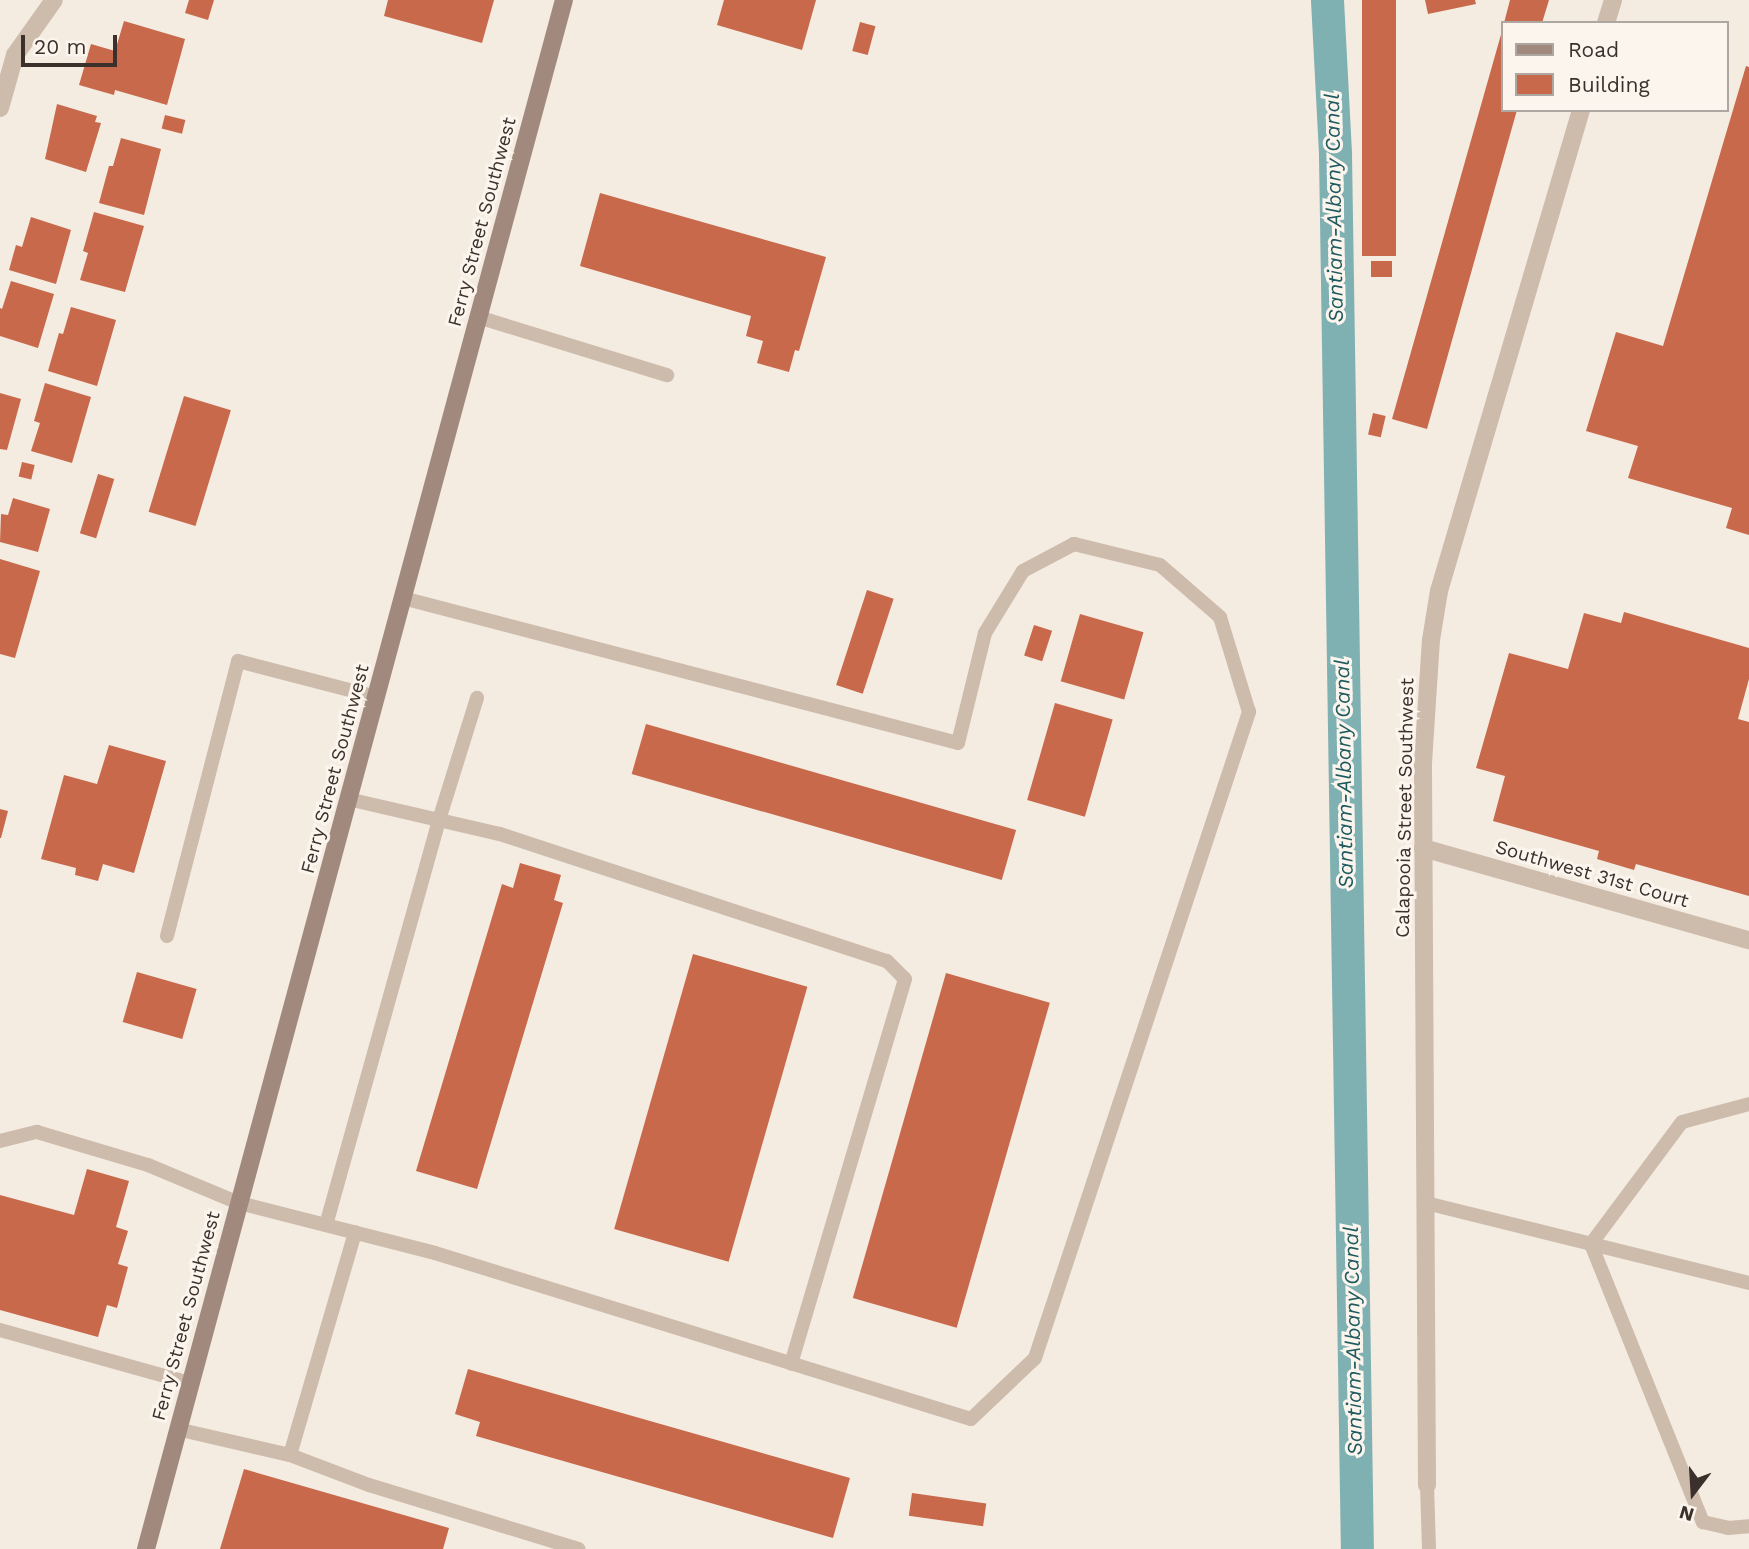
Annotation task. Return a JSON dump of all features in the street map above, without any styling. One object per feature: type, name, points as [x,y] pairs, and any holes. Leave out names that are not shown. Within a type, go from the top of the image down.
[{"type":"street","points":[[0,108],[15,55],[54,0]]},
{"type":"street","name":"Ferry Street Southwest","points":[[146,1549],[564,0]]},
{"type":"street","points":[[1607,21],[1613,0]]},
{"type":"street","name":"Calapooia Street Southwest","points":[[1427,1485],[1423,848],[1426,696],[1439,591],[1580,112]]},
{"type":"street","name":"Southwest 31st Court","points":[[1423,848],[1749,940]]},
{"type":"lane","points":[[478,317],[667,375]]},
{"type":"lane","points":[[0,1142],[37,1132],[148,1165],[239,1203],[435,1253],[971,1419],[1035,1359],[1250,712],[1220,617],[1160,565],[1074,544],[1023,571],[985,633],[958,743],[403,598]]},
{"type":"lane","points":[[167,936],[238,661],[376,698]]},
{"type":"lane","points":[[327,1225],[439,820],[477,698]]},
{"type":"lane","points":[[348,799],[500,834],[887,961],[905,979],[792,1363]]},
{"type":"lane","points":[[1591,1244],[1682,1122],[1749,1104]]},
{"type":"lane","points":[[1426,1203],[1749,1283]]},
{"type":"lane","points":[[290,1455],[355,1232]]},
{"type":"lane","points":[[1591,1244],[1703,1522],[1749,1534]]},
{"type":"lane","points":[[0,1330],[190,1383]]},
{"type":"lane","points":[[177,1429],[290,1455],[369,1485],[578,1549]]},
{"type":"lane","points":[[1427,1485],[1429,1549]]},
{"type":"lane","points":[[1728,1528],[1749,1526]]},
{"type":"building","points":[[189,0],[214,0],[208,20],[185,13]]},
{"type":"building","points":[[388,0],[494,0],[482,43],[384,16]]},
{"type":"building","points":[[724,0],[816,0],[802,50],[717,25]]},
{"type":"building","points":[[1362,0],[1396,0],[1396,256],[1362,256]]},
{"type":"building","points":[[1425,0],[1475,0],[1476,4],[1428,14]]},
{"type":"building","points":[[1510,0],[1549,0],[1543,21],[1505,21]]},
{"type":"building","points":[[124,21],[185,39],[167,105],[115,90],[114,95],[79,85],[91,44],[115,51]]},
{"type":"building","points":[[860,22],[875,26],[868,55],[852,51]]},
{"type":"building","points":[[1500,38],[1500,112],[1516,112],[1427,429],[1392,419]]},
{"type":"building","points":[[1746,66],[1749,67],[1749,535],[1726,528],[1732,508],[1628,478],[1638,446],[1586,431],[1616,332],[1663,346]]},
{"type":"building","points":[[57,104],[97,116],[95,122],[101,123],[86,172],[45,159]]},
{"type":"building","points":[[165,115],[185,120],[182,134],[162,129]]},
{"type":"building","points":[[121,138],[161,149],[144,215],[99,203],[109,166],[113,166]]},
{"type":"building","points":[[600,193],[826,257],[799,351],[795,350],[789,372],[757,363],[763,341],[746,336],[751,316],[580,266]]},
{"type":"building","points":[[94,212],[144,226],[125,292],[80,280],[88,253],[83,251]]},
{"type":"building","points":[[31,217],[71,230],[56,284],[9,270],[16,245],[22,247]]},
{"type":"building","points":[[1371,261],[1392,261],[1392,277],[1371,277]]},
{"type":"building","points":[[11,281],[54,294],[38,348],[0,336],[0,308],[2,309]]},
{"type":"building","points":[[71,307],[116,320],[97,386],[48,371],[59,333],[63,334]]},
{"type":"building","points":[[45,383],[91,397],[72,463],[31,451],[40,423],[34,421]]},
{"type":"building","points":[[0,393],[21,399],[7,450],[0,449]]},
{"type":"building","points":[[184,396],[231,410],[195,526],[149,512]]},
{"type":"building","points":[[1373,413],[1386,416],[1381,437],[1368,434]]},
{"type":"building","points":[[22,462],[35,465],[31,480],[19,477]]},
{"type":"building","points":[[98,474],[114,479],[96,538],[80,533]]},
{"type":"building","points":[[13,498],[50,509],[38,552],[0,542],[1,514],[8,515]]},
{"type":"building","points":[[0,559],[40,571],[15,658],[0,654]]},
{"type":"building","points":[[867,590],[894,599],[863,694],[836,685]]},
{"type":"building","points":[[1624,612],[1749,648],[1749,679],[1738,719],[1749,722],[1749,896],[1636,864],[1634,870],[1597,859],[1599,851],[1493,821],[1505,776],[1476,768],[1509,653],[1568,669],[1584,613],[1621,623]]},
{"type":"building","points":[[1080,614],[1143,632],[1124,699],[1061,681]]},
{"type":"building","points":[[1034,625],[1052,631],[1042,661],[1024,655]]},
{"type":"building","points":[[1055,703],[1113,720],[1085,817],[1027,800]]},
{"type":"building","points":[[646,724],[1016,830],[1002,880],[632,774]]},
{"type":"building","points":[[109,745],[166,761],[134,873],[103,864],[98,881],[75,875],[76,868],[41,859],[64,775],[97,784]]},
{"type":"building","points":[[0,809],[8,811],[1,838],[0,838]]},
{"type":"building","points":[[520,863],[561,875],[554,900],[563,903],[477,1189],[416,1171],[502,884],[513,888]]},
{"type":"building","points":[[693,954],[807,987],[729,1262],[614,1229]]},
{"type":"building","points":[[137,972],[197,989],[182,1039],[123,1022]]},
{"type":"building","points":[[946,973],[1050,1003],[957,1328],[853,1298]]},
{"type":"building","points":[[87,1169],[129,1181],[116,1227],[128,1231],[118,1264],[128,1267],[117,1308],[107,1305],[98,1337],[0,1310],[0,1195],[74,1215]]},
{"type":"building","points":[[468,1369],[850,1478],[833,1538],[476,1436],[480,1422],[455,1414]]},
{"type":"building","points":[[244,1469],[449,1528],[443,1549],[220,1549]]},
{"type":"building","points":[[912,1493],[986,1503],[983,1526],[909,1516]]},
{"type":"waterway","name":"Santiam-Albany Canal","points":[[1327,0],[1335,155],[1357,1549]]}]
